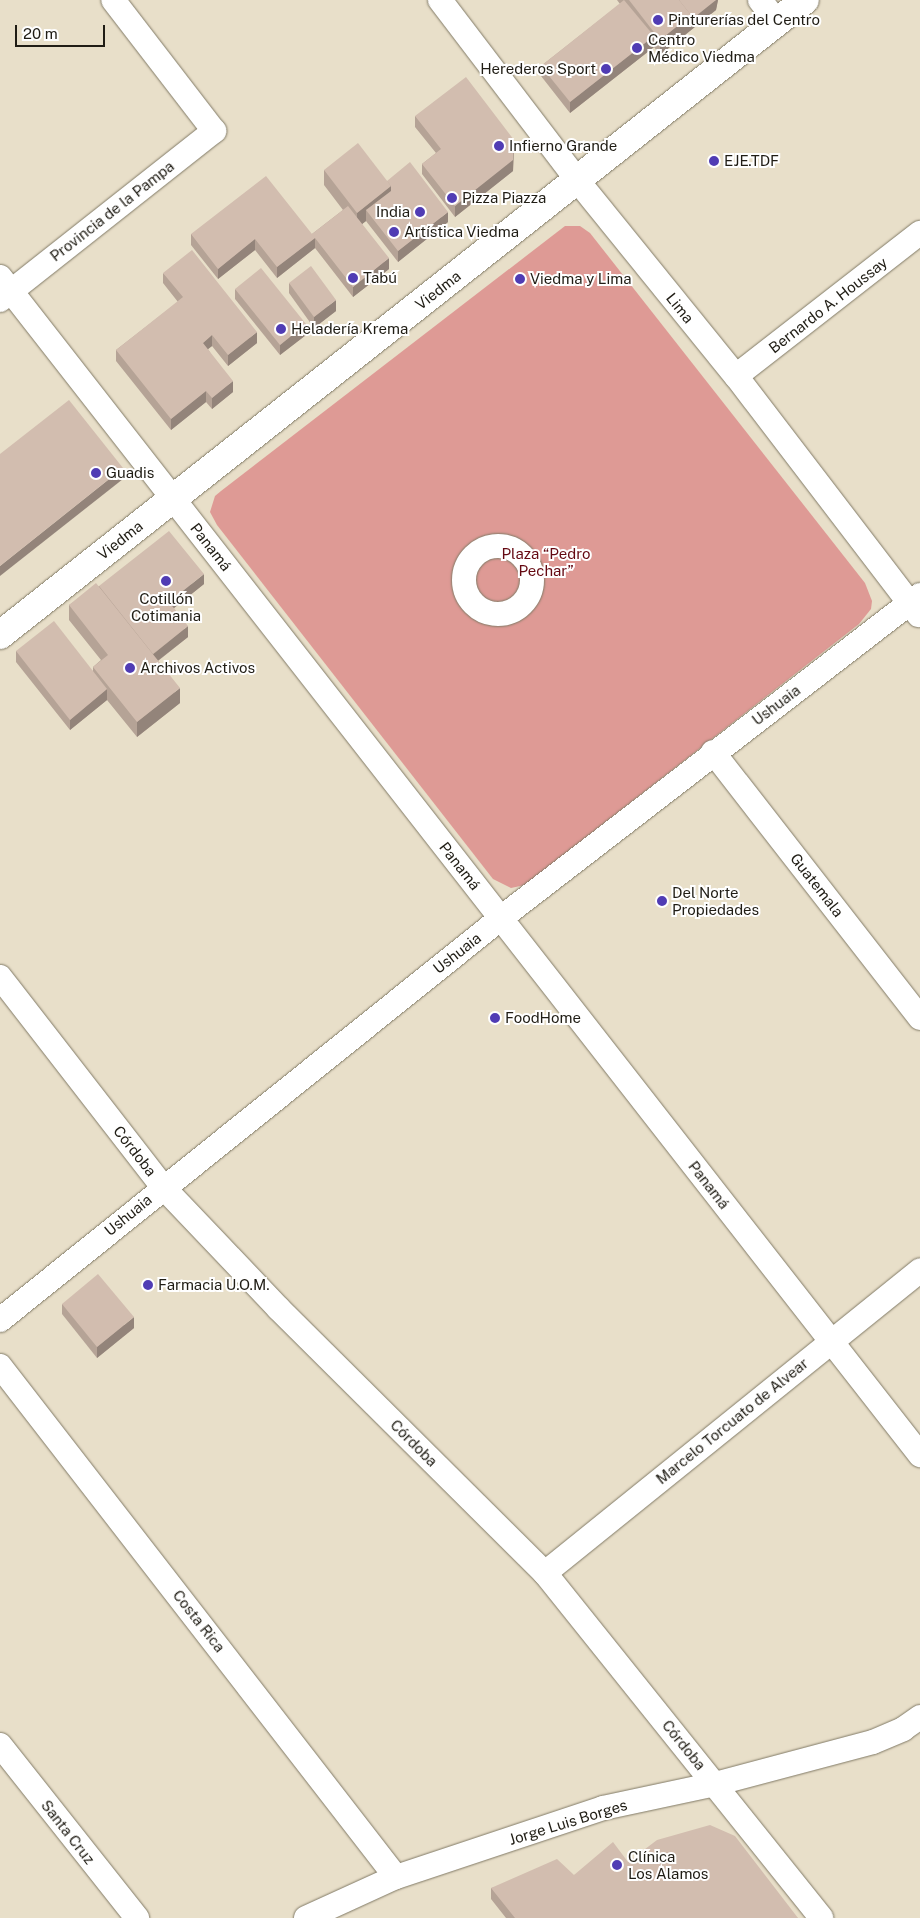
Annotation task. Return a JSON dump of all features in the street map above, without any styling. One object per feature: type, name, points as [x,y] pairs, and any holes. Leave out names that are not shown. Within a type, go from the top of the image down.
[{"type":"street","name":"Provincia de la Pampa","points":[[4,289],[214,130],[113,0]]},
{"type":"street","name":"Lima","points":[[440,0],[576,180],[736,376],[917,605]]},
{"type":"street","points":[[760,0],[777,22]]},
{"type":"street","name":"Viedma","points":[[0,635],[805,0]]},
{"type":"street","name":"Bernardo A. Houssay","points":[[736,376],[920,233]]},
{"type":"street","name":"Panamá","points":[[4,289],[173,499],[920,1455]]},
{"type":"street","name":"Ushuaia","points":[[0,1320],[163,1187],[713,752],[917,605]]},
{"type":"street","name":"Guatemala","points":[[713,752],[920,1018]]},
{"type":"street","name":"Córdoba","points":[[0,977],[163,1187],[279,1309],[544,1573],[715,1784],[820,1918]]},
{"type":"street","name":"Marcelo Torcuato de Alvear","points":[[544,1573],[920,1270]]},
{"type":"street","name":"Costa Rica","points":[[0,1366],[396,1877]]},
{"type":"street","name":"Jorge Luis Borges","points":[[306,1918],[396,1877],[603,1808],[715,1784],[873,1742],[903,1729],[920,1716]]},
{"type":"street","name":"Santa Cruz","points":[[0,1745],[137,1918]]},
{"type":"green space","name":"Plaza “Pedro Pechar”","points":[[565,226],[580,226],[590,233],[865,583],[872,601],[871,609],[859,624],[525,885],[511,888],[493,879],[217,525],[210,512],[215,496],[221,491]]},
{"type":"building","points":[[624,0],[654,36],[570,102],[541,66]]},
{"type":"building","points":[[629,0],[679,0],[691,15],[660,40]]},
{"type":"building","points":[[679,0],[716,0],[691,20],[691,15]]},
{"type":"building","points":[[466,77],[514,140],[513,160],[455,206],[422,164],[441,149],[415,116]]},
{"type":"building","points":[[358,143],[391,186],[357,213],[324,170]]},
{"type":"building","points":[[410,162],[448,212],[398,251],[366,210],[391,191],[391,186],[387,181]]},
{"type":"building","points":[[266,176],[312,234],[348,206],[389,258],[353,287],[315,238],[277,267],[255,239],[218,269],[191,234]]},
{"type":"building","points":[[192,250],[257,332],[228,355],[212,335],[203,343],[233,381],[212,398],[206,391],[171,419],[116,350],[183,297],[163,273]]},
{"type":"building","points":[[311,266],[336,300],[314,317],[289,283]]},
{"type":"building","points":[[261,268],[306,324],[280,345],[235,289]]},
{"type":"building","points":[[69,400],[123,468],[0,566],[0,454]]},
{"type":"building","points":[[169,531],[204,574],[169,602],[188,626],[153,654],[99,586]]},
{"type":"building","name":"Archivos Activos","points":[[96,583],[180,688],[137,722],[93,667],[108,655],[69,605]]},
{"type":"building","points":[[54,621],[107,689],[70,720],[16,651]]},
{"type":"building","points":[[98,1274],[134,1317],[97,1347],[62,1304]]},
{"type":"building","points":[[710,1825],[735,1836],[798,1918],[515,1918],[491,1888],[557,1859],[574,1875],[613,1842],[628,1862],[657,1840]]},
{"type":"place","name":"Pinturerías del Centro","points":[[658,20]]},
{"type":"place","name":"Centro Médico Viedma","points":[[637,48]]},
{"type":"place","name":"Herederos Sport","points":[[606,69]]},
{"type":"place","name":"Infierno Grande","points":[[499,146]]},
{"type":"place","name":"EJE.TDF","points":[[714,161]]},
{"type":"place","name":"Pizza Piazza","points":[[452,198]]},
{"type":"place","name":"India","points":[[420,212]]},
{"type":"place","name":"Artística Viedma","points":[[394,232]]},
{"type":"place","name":"Tabú","points":[[353,278]]},
{"type":"place","name":"Viedma y Lima","points":[[520,279]]},
{"type":"place","name":"Heladería Krema","points":[[281,329]]},
{"type":"place","name":"Guadis","points":[[96,473]]},
{"type":"place","name":"Cotillón Cotimania","points":[[166,581]]},
{"type":"place","name":"Archivos Activos","points":[[130,668]]},
{"type":"place","name":"Del Norte Propiedades","points":[[662,901]]},
{"type":"place","name":"FoodHome","points":[[495,1018]]},
{"type":"place","name":"Farmacia U.O.M.","points":[[148,1285]]},
{"type":"place","name":"Clínica Los Alamos","points":[[617,1865]]}]
